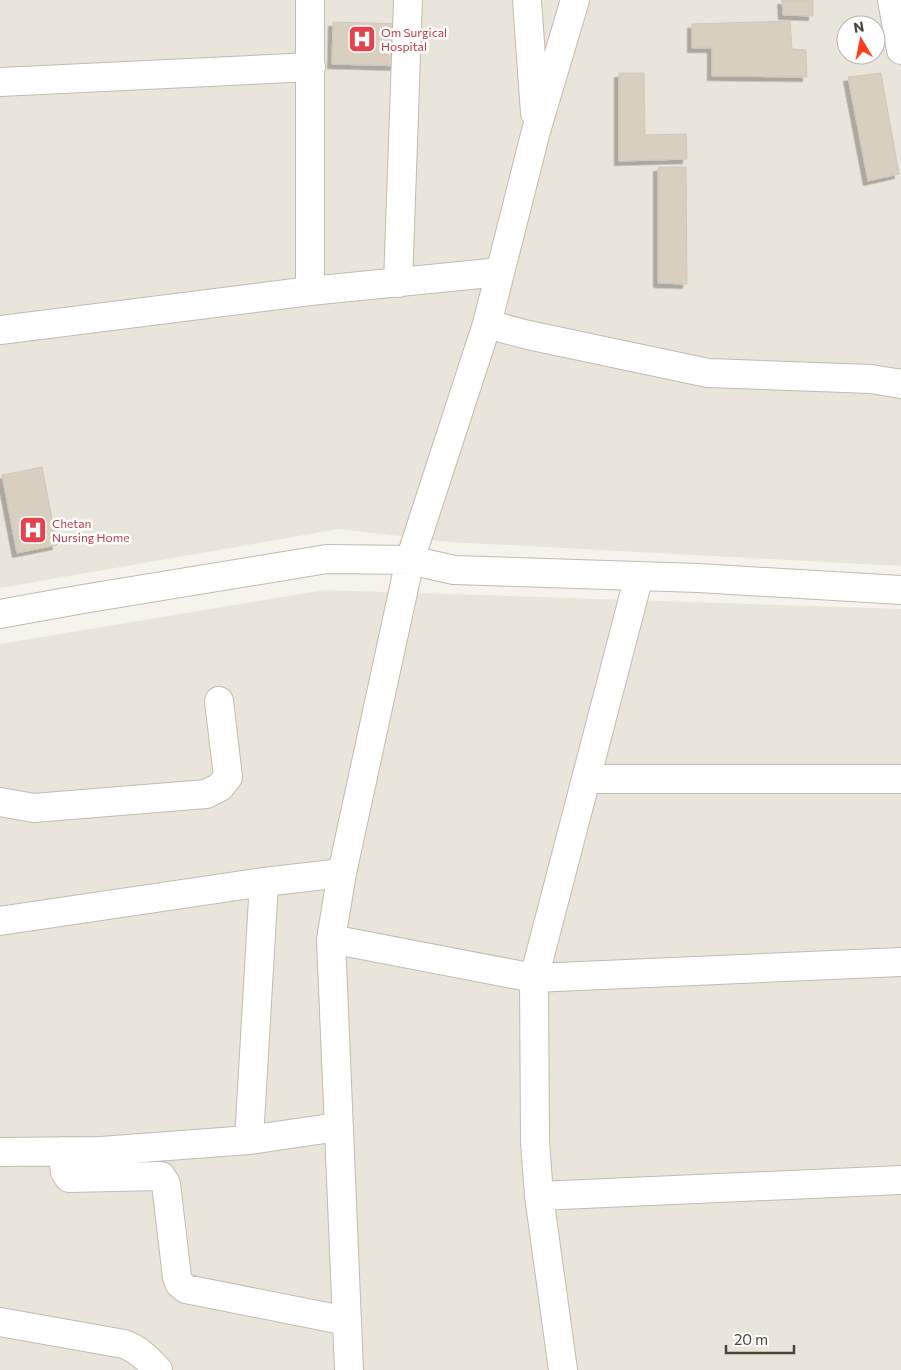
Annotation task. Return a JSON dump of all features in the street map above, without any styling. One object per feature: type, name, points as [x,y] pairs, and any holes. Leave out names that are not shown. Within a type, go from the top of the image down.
[{"type":"street","points":[[310,0],[310,291]]},
{"type":"street","points":[[398,283],[408,0]]},
{"type":"street","points":[[527,0],[536,131]]},
{"type":"street","points":[[349,1370],[331,939],[342,873],[410,560],[487,324],[536,131],[575,0]]},
{"type":"street","points":[[892,0],[901,50]]},
{"type":"street","points":[[0,82],[311,67]]},
{"type":"street","points":[[0,330],[310,291],[500,272]]},
{"type":"street","points":[[487,324],[528,335],[708,373],[871,379],[901,384]]},
{"type":"street","points":[[0,614],[328,559],[410,560],[454,570],[639,576],[901,590]]},
{"type":"street","points":[[563,1370],[539,1196],[535,1141],[534,978],[639,576]]},
{"type":"street","points":[[0,802],[34,808],[206,794],[220,787],[228,777],[219,701]]},
{"type":"street","points":[[586,779],[901,779]]},
{"type":"street","points":[[0,921],[264,882],[342,873]]},
{"type":"street","points":[[249,1140],[264,882]]},
{"type":"street","points":[[331,939],[534,978],[901,962]]},
{"type":"street","points":[[0,1152],[101,1151],[249,1140],[338,1127]]},
{"type":"street","points":[[62,1152],[64,1172],[70,1178],[161,1176],[164,1179],[177,1277],[179,1283],[186,1289],[347,1321]]},
{"type":"street","points":[[539,1196],[901,1180]]},
{"type":"street","points":[[0,1322],[124,1344],[147,1358],[158,1370]]},
{"type":"shaded area","points":[[0,0],[901,0],[901,566],[450,542],[339,529],[0,588]]},
{"type":"shaded area","points":[[325,590],[901,609],[901,1370],[0,1370],[0,644]]},
{"type":"building","points":[[782,0],[813,0],[813,16],[783,15]]},
{"type":"building","points":[[790,21],[792,49],[806,50],[807,77],[712,76],[712,48],[692,48],[692,24]]},
{"type":"building","points":[[333,22],[403,24],[402,66],[332,64]]},
{"type":"building","points":[[619,73],[644,73],[645,135],[686,134],[687,159],[619,161]]},
{"type":"building","points":[[881,73],[899,174],[868,181],[848,77]]},
{"type":"building","points":[[658,167],[686,167],[687,284],[658,283]]},
{"type":"building","points":[[42,467],[57,545],[17,553],[2,475]]},
{"type":"place","name":"Om Surgical Hospital","points":[[362,39]]},
{"type":"place","name":"Chetan Nursing Home","points":[[33,530]]}]
